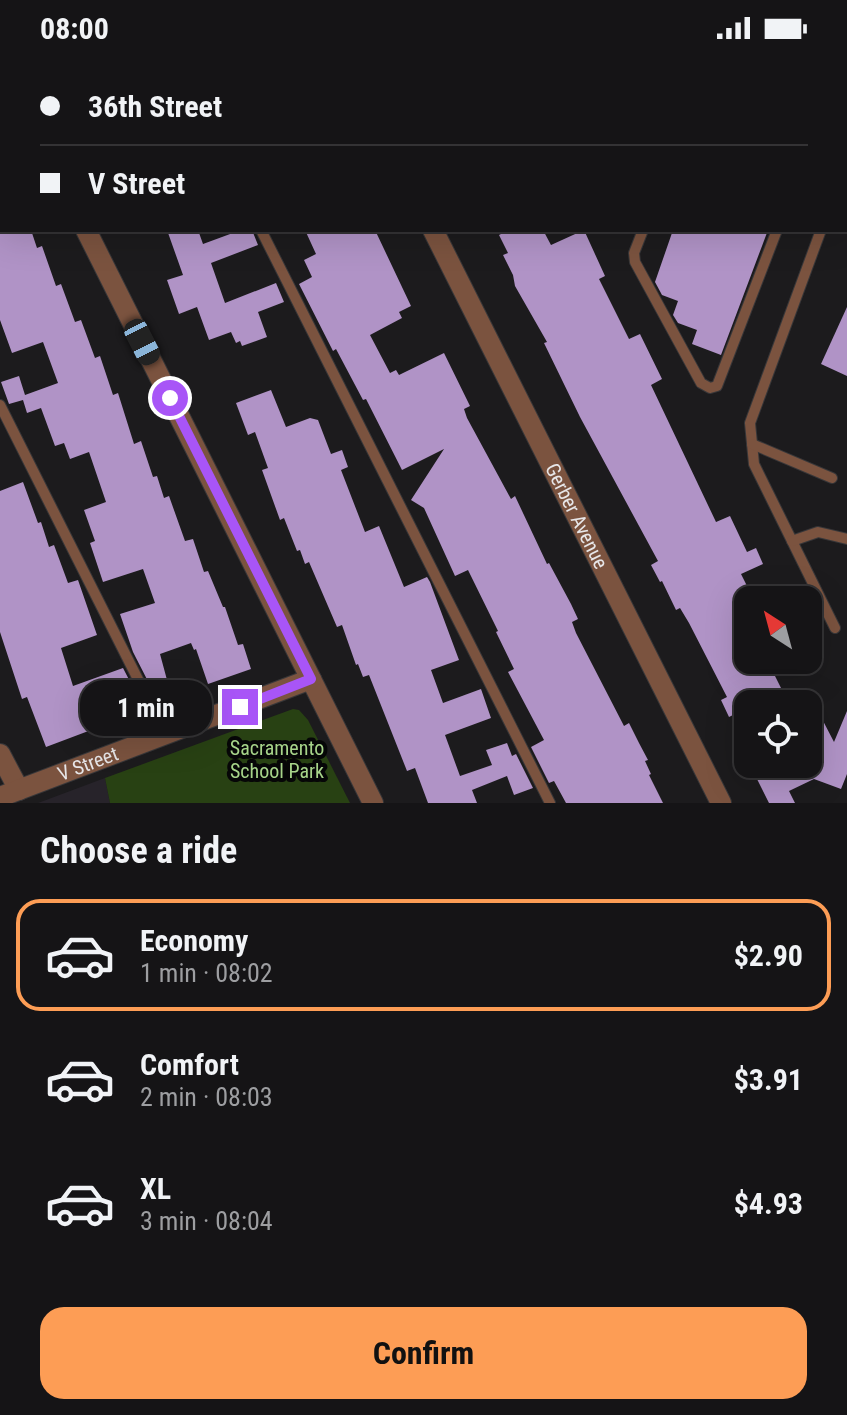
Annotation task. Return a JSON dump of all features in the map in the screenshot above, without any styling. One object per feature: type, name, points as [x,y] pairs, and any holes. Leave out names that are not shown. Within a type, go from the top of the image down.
[{"type":"street","points":[[87,232],[373,803]]},
{"type":"street","name":"Gerber Avenue","points":[[434,232],[721,803]]},
{"type":"street","name":"V Street","points":[[9,794],[311,679]]},
{"type":"street","points":[[0,754],[9,794]]},
{"type":"lane","points":[[262,232],[550,803]]},
{"type":"lane","points":[[642,232],[634,253],[635,262],[701,383],[710,388],[717,386],[776,232]]},
{"type":"lane","points":[[820,232],[750,423],[754,464],[835,628]]},
{"type":"lane","points":[[0,405],[166,735]]},
{"type":"lane","points":[[752,444],[832,478]]},
{"type":"lane","points":[[792,541],[818,532],[847,539]]},
{"type":"shaded area","points":[[105,778],[110,803],[38,803]]},
{"type":"green space","name":"Sacramento School Park","points":[[293,709],[299,710],[308,720],[350,803],[110,803],[105,778]]},
{"type":"building","points":[[0,232],[32,232],[37,248],[42,246],[56,286],[61,284],[75,322],[81,320],[95,358],[100,356],[113,395],[118,393],[134,444],[141,441],[153,477],[157,476],[164,498],[169,496],[185,541],[193,539],[204,572],[208,571],[238,645],[243,644],[251,669],[208,684],[191,643],[160,654],[170,691],[156,697],[133,652],[120,614],[155,603],[143,569],[103,582],[90,543],[95,541],[84,510],[106,502],[89,452],[70,459],[64,443],[55,446],[41,408],[27,413],[23,400],[9,404],[1,382],[19,376],[25,395],[58,383],[43,342],[12,353],[0,320]]},
{"type":"building","points":[[168,232],[199,232],[203,244],[236,232],[253,232],[258,245],[211,263],[225,303],[276,283],[284,302],[258,312],[267,337],[242,346],[240,341],[236,343],[231,332],[209,340],[197,307],[179,314],[167,280],[183,275]]},
{"type":"building","points":[[306,232],[376,232],[411,306],[399,312],[402,318],[370,335],[390,373],[396,370],[399,375],[444,353],[470,406],[464,409],[467,418],[511,499],[515,496],[547,564],[571,604],[578,619],[572,622],[576,633],[624,726],[629,723],[648,760],[645,761],[649,775],[663,803],[566,803],[554,781],[549,783],[531,747],[544,740],[508,672],[514,669],[498,631],[468,570],[455,576],[424,508],[411,500],[444,449],[402,470],[366,399],[363,400],[336,349],[333,351],[299,284],[312,277],[304,260],[316,254]]},
{"type":"building","points":[[505,232],[544,232],[551,245],[585,232],[605,276],[599,279],[629,339],[640,334],[662,379],[651,385],[716,522],[730,516],[747,552],[756,548],[763,564],[741,574],[747,586],[734,586],[734,674],[774,674],[782,690],[734,690],[734,717],[729,717],[721,700],[727,697],[689,623],[680,608],[676,610],[651,565],[658,561],[580,417],[544,343],[547,342],[515,286],[503,255],[508,253],[499,235]]},
{"type":"building","points":[[672,232],[767,232],[721,355],[692,344],[697,330],[678,323],[673,315],[678,301],[662,295],[655,282]]},
{"type":"building","points":[[847,307],[847,376],[821,364]]},
{"type":"building","points":[[271,390],[286,427],[310,418],[318,420],[331,454],[342,450],[348,467],[341,470],[365,532],[379,526],[404,587],[427,577],[430,582],[459,660],[431,670],[443,703],[481,689],[491,718],[445,735],[460,776],[492,765],[486,750],[507,743],[533,788],[514,795],[507,776],[472,790],[477,803],[428,803],[415,768],[407,771],[369,675],[363,677],[356,665],[342,625],[337,627],[309,562],[305,564],[300,550],[297,551],[284,518],[280,520],[262,470],[268,468],[255,432],[248,435],[236,403]]},
{"type":"building","points":[[23,482],[38,523],[41,522],[49,547],[54,545],[68,583],[78,580],[97,635],[61,648],[73,686],[123,668],[141,703],[104,717],[107,724],[46,747],[27,697],[22,699],[0,632],[0,491]]},
{"type":"building","points":[[847,711],[847,774],[841,789],[814,779],[789,791],[795,803],[769,803],[756,778],[822,778],[822,719],[834,742]]},
{"type":"route","points":[[170,398],[311,679],[240,707]]}]
